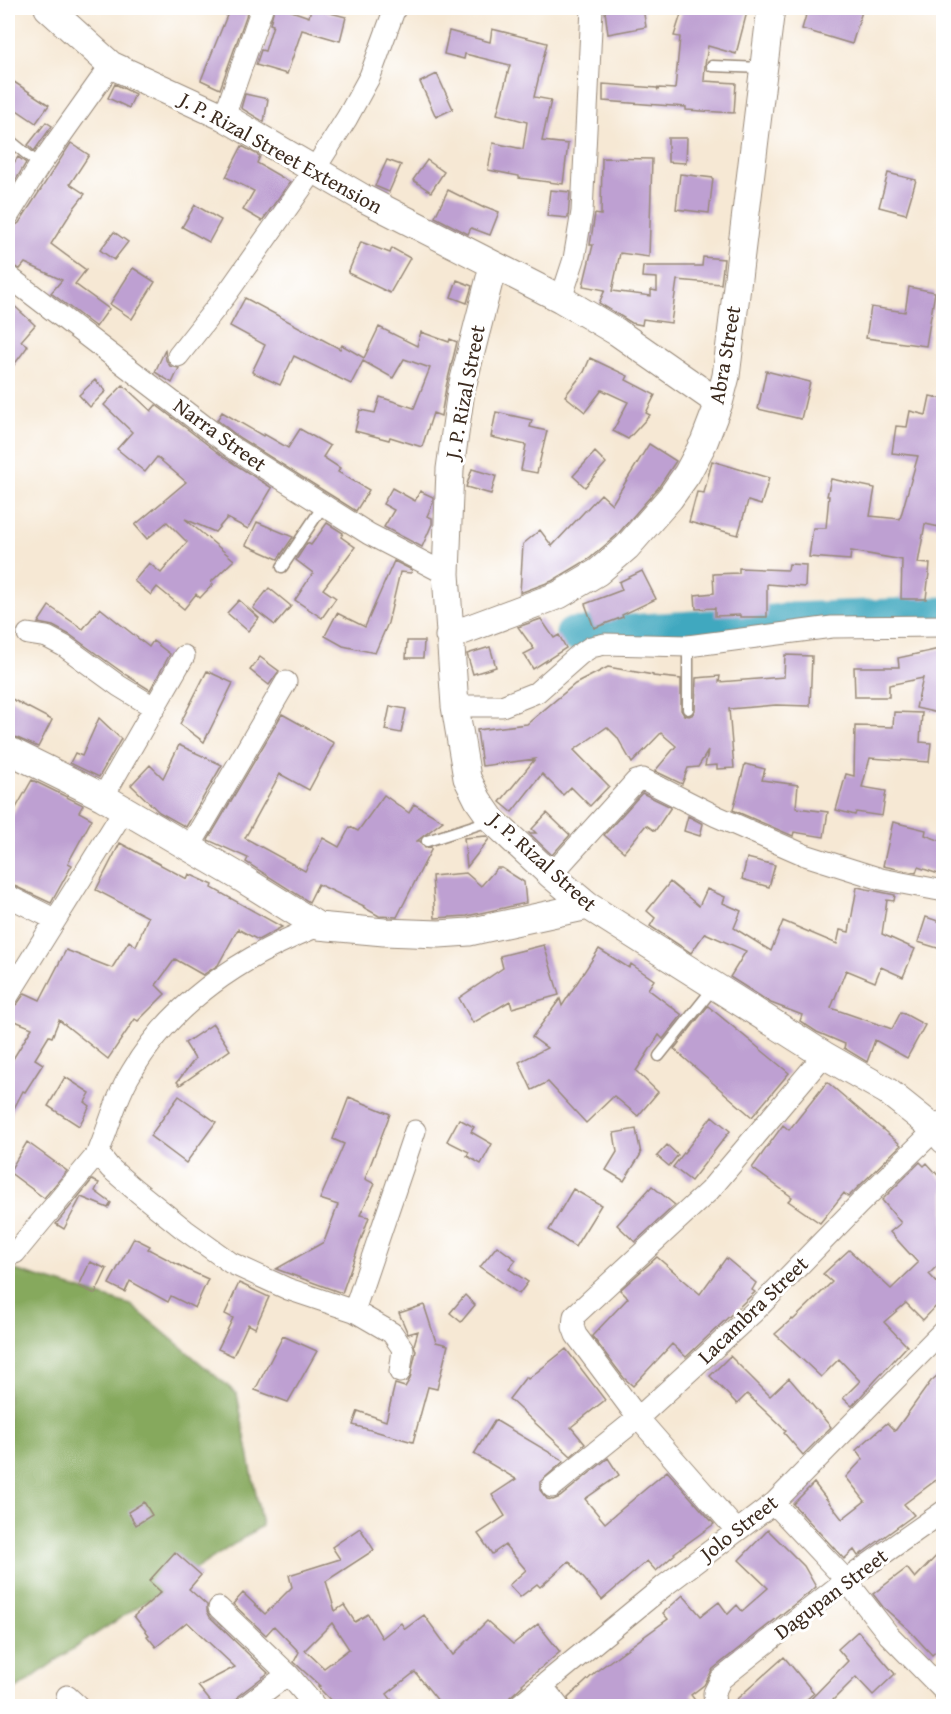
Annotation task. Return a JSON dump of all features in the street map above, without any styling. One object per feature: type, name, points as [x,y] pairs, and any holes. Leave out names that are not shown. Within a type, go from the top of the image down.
[{"type":"street","name":"J. P. Rizal Street Extension","points":[[48,8],[111,64],[224,117],[363,198],[561,299],[617,332],[719,404]]},
{"type":"street","points":[[224,117],[262,8]]},
{"type":"street","points":[[178,356],[226,295],[314,170],[347,118],[370,76],[395,8]]},
{"type":"street","points":[[561,299],[574,259],[582,212],[592,8]]},
{"type":"street","name":"Abra Street","points":[[449,636],[559,596],[598,572],[627,547],[670,498],[687,474],[704,442],[719,404],[726,376],[771,8]]},
{"type":"street","points":[[8,216],[40,165],[111,64]]},
{"type":"street","name":"J. P. Rizal Street","points":[[493,266],[461,391],[450,469],[446,574],[455,706],[467,778],[478,800],[492,820],[588,906],[824,1055],[887,1091],[941,1130]]},
{"type":"street","name":"Narra Street","points":[[8,276],[233,448],[369,534],[446,574]]},
{"type":"street","points":[[455,706],[502,706],[537,692],[579,655],[591,647],[605,644],[688,646],[832,627],[944,626]]},
{"type":"street","points":[[28,634],[47,638],[64,646],[101,674],[155,708]]},
{"type":"street","points":[[8,996],[54,919],[113,804],[155,708],[184,656]]},
{"type":"street","points":[[189,848],[286,682]]},
{"type":"street","points":[[8,750],[113,804],[291,907],[318,926]]},
{"type":"street","points":[[551,875],[636,781],[643,779],[716,816],[805,855],[881,879],[944,889]]},
{"type":"street","points":[[8,896],[54,919]]},
{"type":"street","points":[[15,1252],[98,1153],[129,1074],[165,1024],[186,1003],[252,958],[281,941],[318,926],[384,933],[469,932],[588,906]]},
{"type":"street","points":[[737,1531],[638,1418],[576,1335],[573,1327],[574,1316],[709,1191],[824,1055]]},
{"type":"street","name":"Lacambra Street","points":[[552,1486],[638,1418],[755,1311],[859,1204],[941,1130]]},
{"type":"street","points":[[354,1311],[415,1131]]},
{"type":"street","points":[[98,1153],[110,1168],[133,1188],[231,1263],[288,1289],[354,1311],[392,1333],[403,1349],[400,1372]]},
{"type":"street","name":"Jolo Street","points":[[518,1707],[664,1586],[774,1503],[944,1330]]},
{"type":"street","points":[[774,1503],[846,1581],[889,1635],[944,1691]]},
{"type":"street","name":"Dagupan Street","points":[[715,1707],[714,1693],[721,1679],[846,1581],[944,1511]]},
{"type":"street","points":[[219,1608],[288,1674],[315,1707]]},
{"type":"street","points":[[246,1707],[288,1674]]},
{"type":"street","points":[[543,1687],[558,1707]]},
{"type":"lane","points":[[712,66],[763,68]]},
{"type":"lane","points":[[8,138],[40,165]]},
{"type":"lane","points":[[282,567],[323,506]]},
{"type":"lane","points":[[688,646],[688,709]]},
{"type":"lane","points":[[427,841],[492,820]]},
{"type":"lane","points":[[658,1056],[715,986]]},
{"type":"green space","points":[[8,1268],[131,1305],[237,1394],[262,1526],[71,1650],[8,1695]]},
{"type":"building","points":[[230,8],[249,8],[220,89],[201,80]]},
{"type":"building","points":[[274,8],[283,8],[309,17],[311,8],[346,17],[340,41],[302,30],[287,74],[256,65],[261,50],[265,51],[273,25],[270,24]]},
{"type":"building","points":[[643,8],[646,27],[608,34],[605,11]]},
{"type":"building","points":[[683,8],[748,8],[736,54],[708,46],[705,65],[704,81],[736,83],[734,113],[603,101],[603,84],[657,88],[658,90],[659,88],[675,89],[680,37],[674,36]]},
{"type":"building","points":[[808,8],[863,8],[852,44],[802,29]]},
{"type":"building","points":[[492,29],[547,43],[534,97],[551,100],[542,141],[568,144],[563,184],[519,178],[519,176],[488,170],[493,143],[523,149],[527,122],[497,114],[510,65],[465,54],[464,59],[444,54],[449,31],[490,42]]},
{"type":"building","points":[[437,74],[453,109],[436,117],[420,82]]},
{"type":"building","points":[[8,78],[49,105],[36,123],[8,104]]},
{"type":"building","points":[[115,84],[135,94],[129,108],[108,98]]},
{"type":"building","points":[[245,94],[268,99],[264,122],[241,108]]},
{"type":"building","points":[[46,122],[52,126],[34,151],[28,145]]},
{"type":"building","points":[[668,138],[687,138],[686,163],[668,162]]},
{"type":"building","points":[[71,143],[89,155],[70,184],[85,194],[51,244],[86,270],[75,284],[109,309],[96,327],[51,293],[62,280],[25,263],[20,269],[8,264],[8,229],[19,223]]},
{"type":"building","points":[[242,146],[260,156],[257,163],[290,182],[262,221],[243,210],[254,191],[226,177]]},
{"type":"building","points":[[18,157],[26,163],[8,193],[8,171]]},
{"type":"building","points":[[602,158],[652,159],[649,257],[620,253],[612,291],[651,296],[651,290],[657,291],[657,278],[642,277],[643,266],[702,266],[703,257],[724,259],[721,284],[677,280],[671,323],[643,319],[642,325],[632,323],[599,303],[605,290],[583,286],[593,245],[590,245],[595,214],[601,215]]},
{"type":"building","points":[[387,160],[401,165],[389,192],[375,186]]},
{"type":"building","points":[[427,160],[444,172],[431,192],[413,180]]},
{"type":"building","points":[[888,173],[916,180],[906,214],[879,207]]},
{"type":"building","points":[[680,174],[713,178],[709,213],[676,209]]},
{"type":"building","points":[[448,190],[484,208],[484,206],[499,212],[490,235],[471,228],[468,234],[435,217]]},
{"type":"building","points":[[550,190],[570,192],[568,218],[547,216]]},
{"type":"building","points":[[195,205],[221,220],[209,242],[182,227]]},
{"type":"building","points":[[114,232],[128,242],[114,260],[100,250]]},
{"type":"building","points":[[361,242],[390,253],[392,248],[410,258],[390,293],[348,273]]},
{"type":"building","points":[[133,268],[155,282],[132,319],[110,304]]},
{"type":"building","points":[[457,280],[472,286],[467,303],[451,297]]},
{"type":"building","points":[[909,287],[935,292],[926,346],[866,338],[871,307],[905,312]]},
{"type":"building","points":[[245,298],[340,349],[342,345],[364,358],[379,327],[417,346],[421,332],[449,342],[450,339],[457,342],[441,416],[433,413],[422,447],[390,437],[389,440],[355,431],[360,410],[375,413],[380,397],[414,408],[430,368],[404,359],[393,378],[363,361],[351,384],[294,356],[280,385],[252,372],[265,345],[230,326]]},
{"type":"building","points":[[8,300],[35,325],[21,341],[28,346],[8,373]]},
{"type":"building","points":[[165,350],[166,360],[170,366],[179,368],[172,383],[155,372]]},
{"type":"building","points":[[590,358],[628,376],[626,380],[655,395],[646,413],[650,415],[628,439],[613,431],[628,402],[602,390],[585,412],[565,396],[584,372]]},
{"type":"building","points":[[766,371],[810,382],[801,419],[758,409]]},
{"type":"building","points":[[95,380],[106,391],[90,407],[79,395]]},
{"type":"building","points":[[123,385],[151,411],[156,405],[225,458],[272,488],[248,529],[227,518],[215,532],[185,519],[234,560],[211,582],[213,584],[200,598],[196,594],[184,609],[157,587],[151,595],[134,581],[149,563],[161,573],[187,542],[167,522],[147,539],[135,525],[186,482],[157,457],[145,472],[117,449],[132,432],[104,405]]},
{"type":"building","points":[[930,396],[944,399],[944,528],[925,524],[918,563],[930,564],[926,599],[901,599],[902,560],[851,551],[850,560],[809,557],[813,528],[826,528],[829,496],[827,496],[831,479],[875,488],[870,516],[900,519],[918,456],[892,453],[896,426],[907,427],[910,411],[926,415]]},
{"type":"building","points":[[222,412],[288,448],[300,429],[330,446],[323,457],[340,468],[338,472],[369,490],[356,511],[240,438],[217,420]]},
{"type":"building","points":[[496,412],[532,420],[530,427],[547,431],[537,473],[521,470],[526,445],[491,437]]},
{"type":"building","points":[[649,444],[676,461],[658,488],[616,536],[589,559],[552,581],[520,593],[523,544],[540,530],[552,546],[601,494],[612,504]]},
{"type":"building","points":[[595,452],[606,463],[585,487],[573,476]]},
{"type":"building","points":[[712,461],[769,478],[761,505],[748,501],[738,535],[689,522],[697,492],[704,493]]},
{"type":"building","points":[[472,469],[496,476],[491,494],[466,487]]},
{"type":"building","points":[[392,488],[415,501],[420,491],[433,497],[433,503],[427,516],[432,518],[432,524],[422,547],[384,527],[394,510],[383,504]]},
{"type":"building","points":[[257,522],[293,537],[278,559],[246,545]]},
{"type":"building","points":[[327,523],[343,533],[341,537],[355,547],[323,589],[336,598],[322,618],[295,600],[313,573],[296,560],[307,543],[311,545]]},
{"type":"building","points":[[394,561],[412,570],[411,573],[400,572],[388,623],[375,653],[343,646],[325,636],[337,613],[365,627]]},
{"type":"building","points":[[789,564],[806,565],[805,587],[767,584],[767,617],[715,616],[715,608],[696,609],[695,595],[714,593],[713,574],[739,573],[739,568],[788,570]]},
{"type":"building","points":[[642,571],[656,599],[622,615],[623,617],[594,628],[585,604],[622,590],[619,582]]},
{"type":"building","points":[[269,588],[291,606],[275,625],[253,608]]},
{"type":"building","points":[[239,600],[259,618],[248,631],[227,613]]},
{"type":"building","points":[[49,606],[83,629],[100,608],[149,647],[153,641],[170,654],[150,690],[70,635],[53,626],[38,623]]},
{"type":"building","points":[[541,619],[554,638],[559,635],[566,648],[533,669],[524,654],[534,649],[518,627]]},
{"type":"building","points":[[407,641],[424,641],[423,658],[406,658]]},
{"type":"building","points":[[490,647],[496,667],[473,674],[467,654]]},
{"type":"building","points":[[944,648],[944,712],[938,711],[938,713],[916,708],[923,678],[889,685],[889,697],[855,697],[854,667],[899,667],[898,658]]},
{"type":"building","points":[[785,655],[812,656],[810,706],[776,705],[729,709],[734,768],[717,769],[717,765],[705,766],[708,751],[698,767],[688,768],[682,784],[655,771],[676,746],[661,733],[632,763],[617,737],[607,727],[574,750],[609,786],[590,806],[571,787],[563,795],[542,774],[512,812],[500,802],[535,759],[482,766],[477,730],[527,724],[575,684],[608,667],[681,679],[681,710],[684,715],[689,716],[695,710],[696,678],[720,676],[719,682],[784,677]]},
{"type":"building","points":[[260,657],[279,671],[269,685],[250,670]]},
{"type":"building","points":[[207,671],[233,683],[204,742],[180,724]]},
{"type":"building","points":[[8,697],[52,720],[38,747],[8,734]]},
{"type":"building","points":[[390,706],[406,709],[401,733],[385,730]]},
{"type":"building","points":[[894,712],[922,713],[920,742],[931,743],[929,762],[870,758],[862,787],[886,791],[882,816],[856,812],[855,815],[836,810],[846,774],[854,776],[855,726],[893,727]]},
{"type":"building","points":[[282,714],[334,743],[309,790],[280,774],[245,838],[305,871],[323,838],[339,847],[350,827],[358,831],[384,795],[409,813],[414,804],[443,821],[417,841],[420,841],[425,848],[431,847],[431,850],[397,917],[379,916],[364,906],[318,884],[309,902],[246,862],[248,858],[208,840]]},
{"type":"building","points":[[99,718],[121,739],[99,777],[70,763],[75,753],[82,756]]},
{"type":"building","points":[[179,745],[222,765],[186,827],[159,812],[131,785],[150,765],[163,778]]},
{"type":"building","points":[[745,764],[765,769],[762,780],[798,785],[797,808],[828,812],[824,837],[794,832],[793,836],[733,810]]},
{"type":"building","points":[[32,780],[83,805],[79,812],[92,819],[68,863],[72,865],[51,903],[8,883],[8,822]]},
{"type":"building","points":[[642,793],[671,807],[655,831],[646,825],[624,852],[604,835]]},
{"type":"building","points":[[547,813],[570,835],[552,855],[529,833],[536,833],[532,829]]},
{"type":"building","points":[[688,816],[703,824],[700,836],[684,831]]},
{"type":"building","points":[[893,822],[926,830],[925,835],[944,842],[944,876],[918,867],[916,873],[883,866]]},
{"type":"building","points":[[486,836],[489,839],[467,867],[464,838]]},
{"type":"building","points":[[120,843],[187,879],[189,874],[213,885],[212,888],[282,927],[258,940],[238,929],[218,965],[203,975],[175,959],[156,985],[165,994],[138,1021],[135,1019],[108,1059],[59,1020],[52,1037],[49,1036],[35,1059],[43,1064],[25,1092],[23,1091],[8,1120],[8,1067],[32,1028],[8,1018],[12,1008],[25,993],[40,1000],[66,950],[112,968],[129,941],[136,946],[148,917],[96,890]]},
{"type":"building","points":[[747,858],[775,865],[769,887],[742,879]]},
{"type":"building","points":[[497,868],[502,868],[524,882],[526,903],[467,916],[435,918],[432,876],[466,873],[481,886]]},
{"type":"building","points":[[670,882],[699,906],[707,889],[725,897],[723,903],[741,911],[734,928],[771,951],[783,921],[837,944],[840,930],[849,932],[857,887],[895,895],[894,901],[887,900],[882,934],[915,949],[903,977],[881,967],[875,982],[846,970],[831,1008],[892,1029],[901,1012],[925,1025],[907,1058],[875,1040],[867,1062],[844,1048],[845,1044],[817,1032],[800,1021],[802,1015],[771,1003],[730,977],[746,951],[705,933],[691,953],[650,926],[655,918],[647,911]]},
{"type":"building","points":[[926,917],[944,923],[944,950],[918,942]]},
{"type":"building","points":[[544,945],[559,995],[512,1008],[510,1001],[473,1023],[459,998],[503,968],[500,956]]},
{"type":"building","points":[[599,949],[629,968],[631,964],[654,980],[648,989],[682,1015],[663,1039],[659,1035],[636,1071],[658,1092],[638,1116],[614,1096],[586,1123],[548,1082],[532,1090],[519,1062],[547,1048],[532,1037],[560,999],[562,1006]]},
{"type":"building","points":[[708,1006],[789,1073],[752,1117],[674,1049]]},
{"type":"building","points":[[213,1024],[230,1050],[180,1085],[177,1082],[195,1059],[185,1043]]},
{"type":"building","points":[[65,1077],[90,1093],[85,1102],[90,1106],[79,1126],[48,1106]]},
{"type":"building","points":[[827,1082],[901,1145],[848,1197],[844,1193],[820,1223],[788,1201],[792,1197],[752,1168],[783,1125],[789,1130]]},
{"type":"building","points":[[179,1096],[216,1122],[186,1163],[150,1136]]},
{"type":"building","points":[[349,1097],[390,1114],[365,1179],[375,1184],[360,1215],[369,1217],[342,1293],[276,1269],[324,1242],[338,1205],[320,1199],[344,1144],[333,1139]]},
{"type":"building","points":[[712,1116],[730,1131],[691,1181],[673,1167]]},
{"type":"building","points":[[459,1119],[474,1127],[471,1132],[492,1144],[481,1164],[467,1156],[469,1152],[447,1141]]},
{"type":"building","points":[[636,1129],[641,1154],[624,1181],[606,1170],[617,1152],[614,1133]]},
{"type":"building","points":[[27,1142],[67,1171],[44,1198],[9,1172]]},
{"type":"building","points":[[667,1145],[678,1155],[669,1166],[657,1156]]},
{"type":"building","points":[[920,1162],[924,1166],[927,1163],[944,1182],[944,1259],[929,1274],[944,1290],[944,1298],[923,1320],[906,1303],[884,1322],[907,1346],[852,1406],[843,1398],[860,1381],[839,1359],[821,1377],[775,1334],[832,1282],[823,1274],[849,1250],[891,1289],[918,1263],[890,1232],[901,1223],[882,1200]]},
{"type":"building","points":[[92,1180],[99,1183],[95,1191],[111,1203],[108,1208],[81,1197],[64,1229],[56,1224]]},
{"type":"building","points":[[652,1186],[675,1205],[635,1242],[617,1225]]},
{"type":"building","points":[[573,1189],[601,1205],[575,1247],[549,1230]]},
{"type":"building","points":[[134,1238],[150,1246],[148,1249],[208,1279],[195,1308],[171,1296],[168,1302],[130,1281],[125,1292],[109,1284]]},
{"type":"building","points":[[497,1246],[516,1260],[509,1269],[528,1282],[519,1294],[480,1267]]},
{"type":"building","points":[[657,1257],[700,1294],[726,1258],[756,1283],[752,1290],[755,1292],[686,1357],[672,1344],[633,1386],[624,1378],[592,1336],[628,1298],[620,1290]]},
{"type":"building","points":[[90,1262],[107,1269],[95,1294],[79,1286]]},
{"type":"building","points":[[239,1283],[269,1297],[255,1328],[248,1324],[233,1356],[218,1349],[233,1318],[225,1314]]},
{"type":"building","points":[[465,1295],[475,1305],[461,1322],[450,1313]]},
{"type":"building","points":[[424,1305],[436,1342],[448,1345],[437,1389],[428,1387],[413,1442],[353,1425],[358,1411],[386,1421],[395,1384],[405,1387],[410,1379],[416,1351],[414,1345],[418,1331],[408,1334],[399,1313]]},
{"type":"building","points":[[283,1336],[317,1351],[288,1402],[255,1390]]},
{"type":"building","points":[[566,1349],[605,1400],[571,1427],[585,1444],[571,1456],[509,1399],[526,1377],[528,1379]]},
{"type":"building","points":[[730,1356],[770,1396],[789,1378],[831,1427],[803,1455],[784,1433],[786,1431],[747,1394],[737,1404],[710,1376]]},
{"type":"building","points":[[944,1370],[944,1474],[904,1504],[914,1515],[858,1556],[854,1550],[844,1559],[793,1504],[814,1483],[842,1519],[865,1501],[846,1477],[863,1459],[856,1450],[887,1423],[895,1431],[931,1381]]},
{"type":"building","points":[[495,1420],[564,1461],[540,1482],[540,1490],[547,1499],[553,1500],[560,1497],[608,1458],[619,1475],[585,1499],[605,1523],[667,1471],[714,1524],[674,1553],[656,1571],[647,1561],[602,1600],[569,1561],[540,1587],[537,1584],[520,1597],[509,1585],[526,1570],[505,1545],[492,1554],[478,1534],[505,1516],[492,1495],[516,1479],[474,1454]]},
{"type":"building","points":[[144,1502],[152,1515],[136,1525],[128,1512]]},
{"type":"building","points":[[360,1528],[374,1550],[326,1581],[335,1611],[344,1605],[355,1622],[368,1614],[382,1638],[401,1623],[405,1629],[424,1615],[453,1655],[487,1621],[513,1644],[538,1624],[560,1652],[522,1684],[510,1697],[506,1707],[443,1707],[415,1672],[387,1694],[397,1707],[337,1707],[318,1687],[320,1686],[294,1662],[299,1652],[274,1626],[266,1635],[233,1604],[243,1593],[265,1614],[292,1587],[289,1575],[340,1559],[332,1547]],"holes":[[[332,1623],[349,1649],[324,1668],[305,1650]]]},
{"type":"building","points":[[768,1530],[804,1566],[816,1587],[713,1669],[704,1685],[691,1695],[700,1707],[570,1707],[568,1698],[598,1670],[668,1619],[663,1613],[683,1595],[701,1616],[719,1602],[728,1614],[737,1605],[742,1611],[768,1588],[739,1560]]},
{"type":"building","points":[[944,1548],[944,1644],[932,1655],[883,1607],[873,1594],[907,1568],[915,1578]]},
{"type":"building","points":[[175,1552],[201,1575],[189,1589],[207,1605],[210,1617],[268,1673],[238,1696],[233,1707],[215,1707],[198,1686],[235,1667],[187,1622],[156,1647],[134,1616],[161,1592],[149,1581]]},
{"type":"building","points":[[858,1631],[895,1674],[873,1695],[856,1677],[826,1707],[803,1707],[848,1661],[838,1649]]},
{"type":"building","points":[[784,1657],[814,1693],[798,1707],[728,1707]]},
{"type":"waterway","points":[[572,634],[745,624],[789,619],[944,613]]}]
